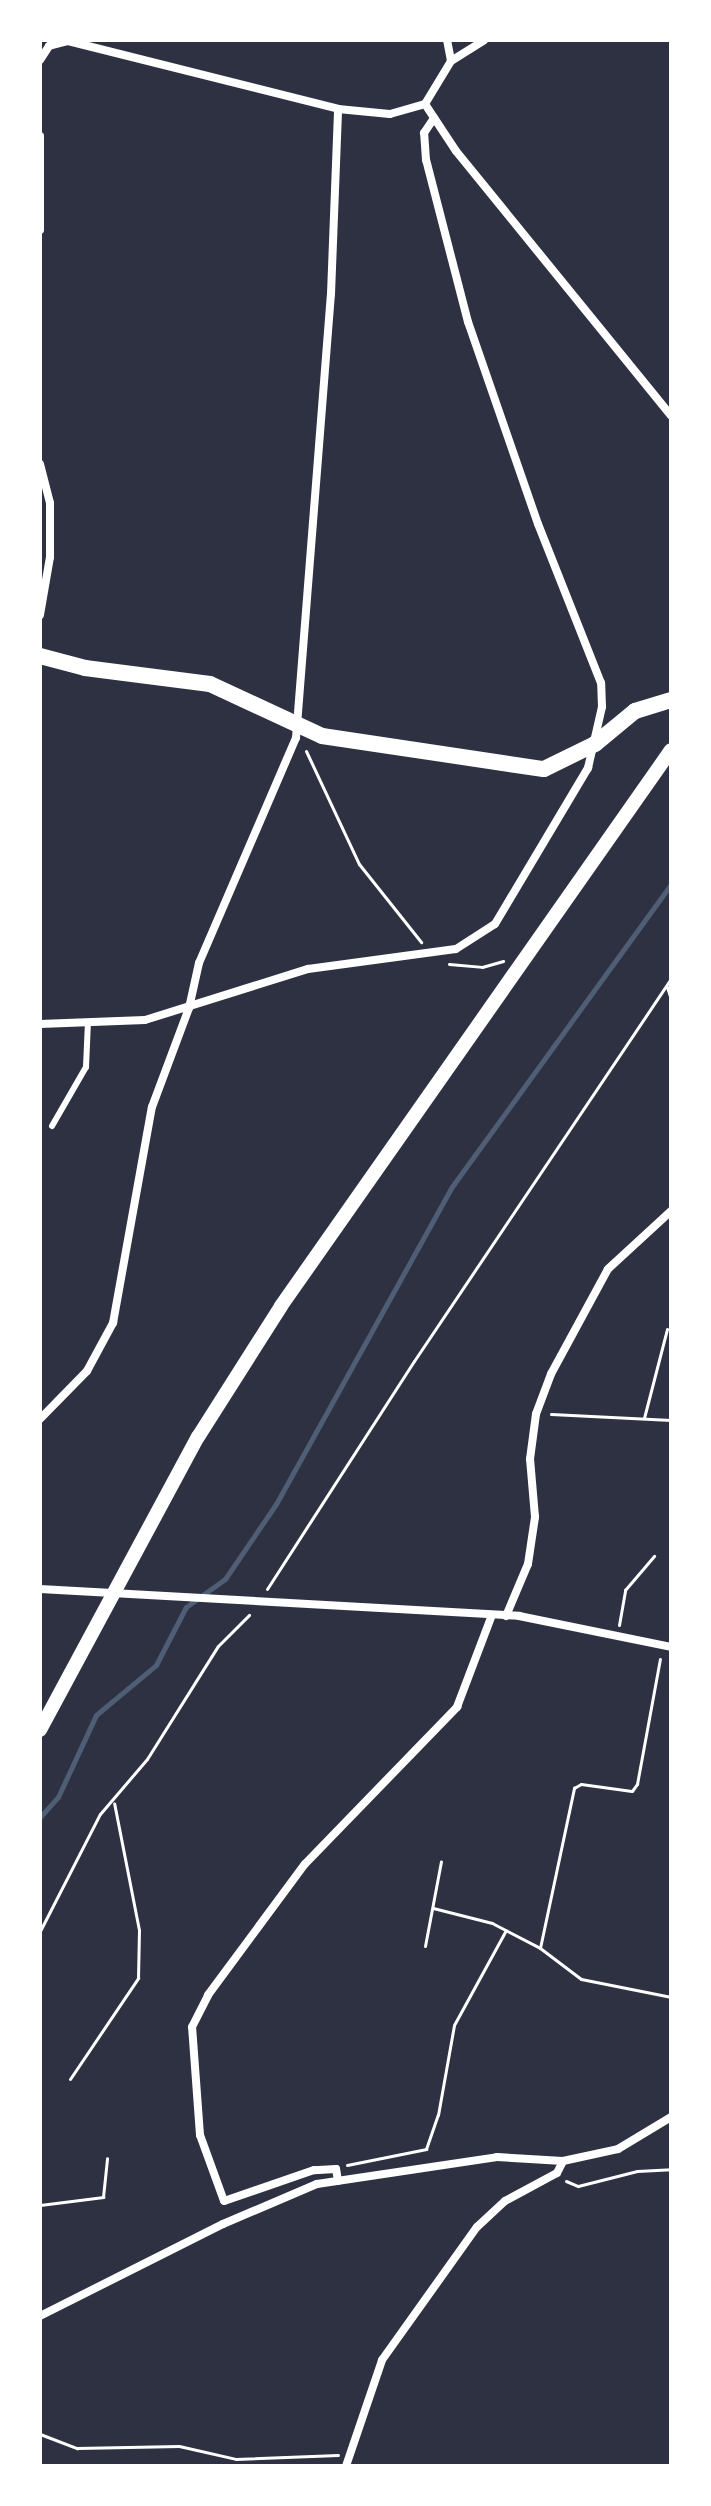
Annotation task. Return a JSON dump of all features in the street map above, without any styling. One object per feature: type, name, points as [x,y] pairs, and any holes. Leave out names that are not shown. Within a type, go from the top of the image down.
[{"type":"main road","points":[[40,656],[85,668],[210,684],[296,732],[394,750],[544,769],[595,744],[635,711],[671,700]]},
{"type":"street","points":[[447,40],[451,61]]},
{"type":"street","points":[[40,60],[49,46],[68,41],[338,109],[390,114],[425,104],[451,61],[484,40]]},
{"type":"street","points":[[425,104],[671,416]]},
{"type":"street","points":[[40,1419],[87,1371],[113,1323],[152,1107],[189,1008],[199,963],[296,732],[331,294],[338,109]]},
{"type":"street","points":[[40,1024],[145,1020],[308,969],[456,949],[495,924],[588,768],[595,744],[601,683],[538,524],[468,322],[426,160],[424,133],[434,118]]},
{"type":"street","points":[[40,136],[40,230]]},
{"type":"street","points":[[40,464],[50,503],[50,557],[40,615]]},
{"type":"street","points":[[40,1730],[122,1594],[198,1437],[281,1306],[671,750]]},
{"type":"street","points":[[506,1616],[528,1564],[535,1517],[530,1459],[536,1414],[551,1374],[608,1269],[671,1211]]},
{"type":"street","points":[[40,1589],[506,1616],[667,1646]]},
{"type":"street","points":[[338,2181],[336,2169],[314,2170],[224,2201],[200,2135],[192,2027],[208,1995],[305,1864],[457,1707],[492,1615]]},
{"type":"street","points":[[346,2466],[346,2455],[382,2360],[477,2227],[505,2201],[561,2165],[618,2149],[671,2117]]},
{"type":"street","points":[[40,2316],[223,2224],[317,2184],[497,2157],[561,2165]]},
{"type":"lane","points":[[52,1126],[86,1067],[88,1022]]},
{"type":"path","points":[[296,732],[359,864],[432,952],[462,968],[498,964],[518,951],[532,951]]},
{"type":"path","points":[[40,1931],[72,1863],[113,1801],[147,1759],[218,1646],[259,1602],[405,1374],[671,979]]},
{"type":"path","points":[[667,985],[671,999]]},
{"type":"path","points":[[644,1419],[667,1329]]},
{"type":"path","points":[[536,1414],[671,1420]]},
{"type":"path","points":[[618,1635],[625,1590],[654,1556]]},
{"type":"path","points":[[540,1948],[574,1788],[581,1784],[632,1791],[637,1784],[667,1646]]},
{"type":"path","points":[[70,2079],[138,1978],[139,1930],[113,1801]]},
{"type":"path","points":[[425,1946],[441,1861]]},
{"type":"path","points":[[433,1908],[506,1930],[540,1948],[581,1979],[671,1997]]},
{"type":"path","points":[[336,2169],[426,2149],[438,2115],[454,2025],[506,1930]]},
{"type":"path","points":[[40,2205],[103,2197],[107,2158]]},
{"type":"path","points":[[561,2165],[564,2179],[578,2186],[637,2171],[671,2169]]},
{"type":"path","points":[[40,2434],[77,2448],[179,2446],[236,2459],[346,2455]]},
{"type":"path","points":[[235,2466],[236,2459]]},
{"type":"waterway","points":[[40,1817],[58,1797],[96,1715],[156,1665],[186,1607],[225,1579],[276,1504],[451,1188],[671,884]]}]
